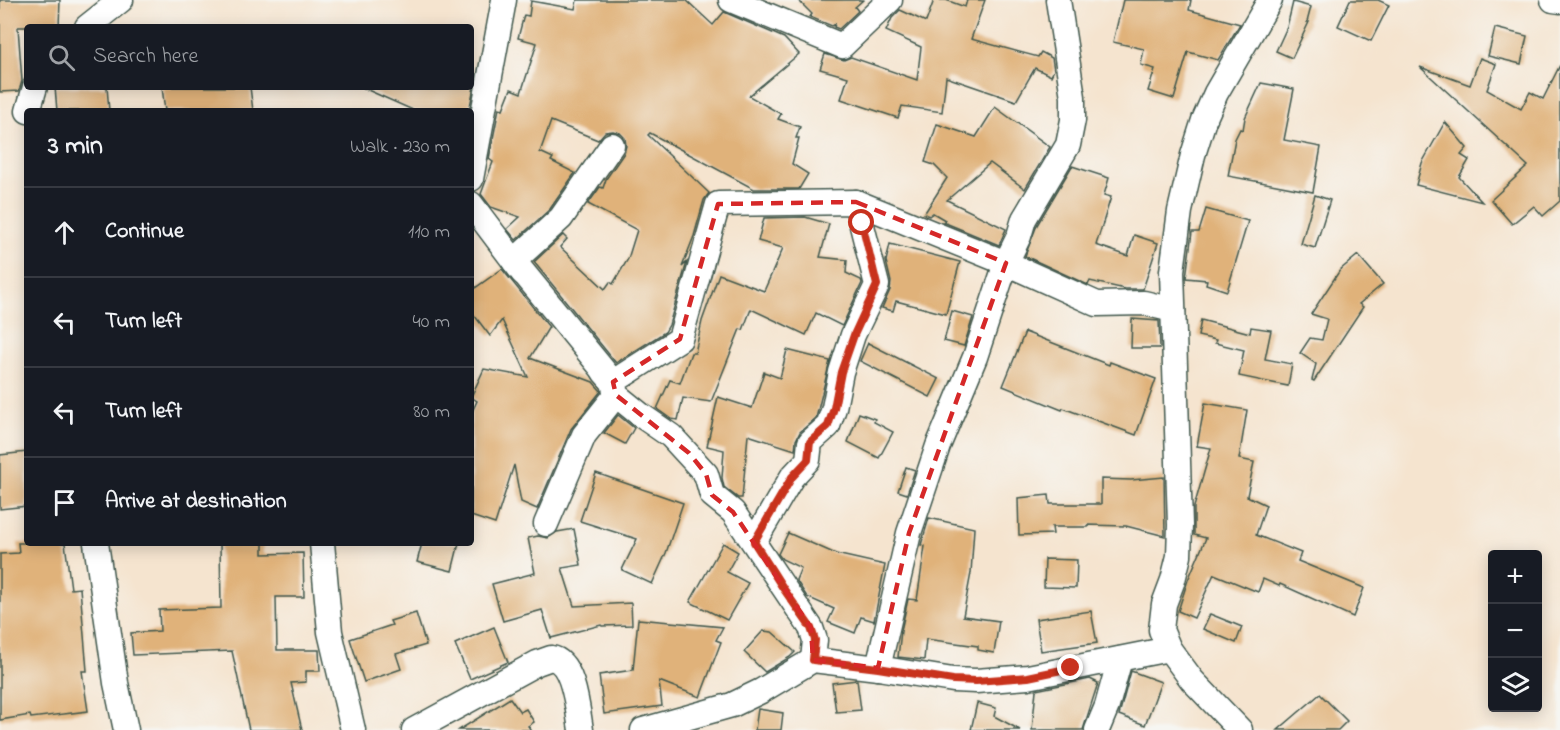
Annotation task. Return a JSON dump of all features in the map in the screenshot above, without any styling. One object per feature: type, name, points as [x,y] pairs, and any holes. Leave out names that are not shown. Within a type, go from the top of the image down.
[{"type":"street","points":[[91,24],[121,0]]},
{"type":"street","points":[[474,163],[504,0]]},
{"type":"street","points":[[731,0],[842,46],[890,0]]},
{"type":"street","points":[[878,668],[909,533],[938,446],[975,357],[1006,263],[1024,219],[1068,145],[1073,120],[1073,97],[1058,0]]},
{"type":"street","points":[[1240,730],[1192,680],[1169,649],[1161,630],[1164,604],[1179,556],[1180,525],[1172,271],[1180,210],[1198,137],[1216,93],[1270,0]]},
{"type":"street","points":[[1553,0],[1560,1]]},
{"type":"street","points":[[29,108],[34,90]]},
{"type":"street","points":[[514,261],[561,218],[612,145]]},
{"type":"street","points":[[754,542],[792,477],[808,460],[810,442],[828,426],[841,372],[854,335],[877,285],[856,202]]},
{"type":"street","points":[[546,524],[584,435],[615,389],[680,339],[718,204],[856,202],[1006,263],[1097,304],[1144,303],[1173,310]]},
{"type":"street","points":[[474,208],[615,389],[642,416],[671,436],[706,474],[712,495],[733,512],[811,628],[815,640],[813,660]]},
{"type":"street","points":[[96,546],[116,684],[126,730]]},
{"type":"street","points":[[322,546],[330,632],[353,730]]},
{"type":"street","points":[[643,730],[732,705],[761,691],[813,660],[906,674],[976,681],[1028,677],[1169,649]]},
{"type":"street","points":[[414,730],[537,663],[551,658],[562,663],[569,676],[575,693],[581,730]]},
{"type":"street","points":[[1097,730],[1111,696],[1120,659]]},
{"type":"highlighted area","points":[[856,202],[1006,263],[909,533],[878,668],[813,660],[811,628],[733,512],[712,495],[706,474],[689,453],[616,395],[613,382],[680,339],[718,204]]},
{"type":"building","points":[[0,0],[60,0],[59,24],[24,24],[24,27],[18,27],[22,81],[19,91],[0,92]]},
{"type":"building","points":[[577,0],[686,0],[713,25],[724,12],[784,38],[799,54],[749,96],[781,114],[778,119],[800,127],[792,164],[808,174],[799,189],[754,189],[650,133],[648,135],[709,193],[704,200],[682,267],[687,262],[669,325],[665,332],[616,363],[534,262],[563,235],[567,239],[560,247],[605,289],[610,282],[613,284],[628,259],[637,230],[588,204],[600,187],[603,188],[606,179],[624,153],[625,138],[613,131],[605,132],[598,140],[551,121],[540,152],[553,158],[551,161],[575,173],[550,209],[516,240],[507,229],[520,217],[491,207],[481,194],[493,162],[489,159],[499,108],[503,109],[511,89],[521,93],[537,43],[518,38],[524,15],[529,16],[531,1],[575,9]]},
{"type":"building","points":[[798,0],[863,0],[855,7],[858,11],[839,29],[834,27],[835,24],[832,26],[810,17],[812,14]]},
{"type":"building","points":[[934,0],[946,0],[965,7],[967,0],[985,0],[971,39],[1038,57],[1041,52],[1052,58],[1054,70],[1051,76],[1035,68],[1016,101],[946,77],[942,112],[902,106],[898,118],[841,99],[848,77],[820,69],[825,54],[844,60],[851,57],[917,80],[921,47],[886,31],[892,18],[900,10],[926,22]]},
{"type":"building","points":[[1123,0],[1191,0],[1189,10],[1240,24],[1218,60],[1188,52],[1174,99],[1148,91],[1155,69],[1141,65],[1144,49],[1113,42]]},
{"type":"building","points":[[1350,0],[1378,0],[1389,5],[1371,41],[1338,26]]},
{"type":"building","points":[[1293,2],[1311,7],[1307,22],[1309,22],[1292,58],[1276,51],[1287,27]]},
{"type":"building","points":[[1495,28],[1527,36],[1521,64],[1488,56]]},
{"type":"building","points":[[1480,58],[1496,64],[1487,90],[1521,109],[1530,92],[1543,99],[1560,65],[1560,201],[1543,216],[1534,206],[1512,224],[1491,200],[1528,166],[1420,67],[1470,85]]},
{"type":"building","points":[[1261,83],[1294,89],[1284,140],[1321,147],[1313,192],[1228,176],[1235,139],[1240,129],[1243,130],[1245,118]]},
{"type":"building","points":[[55,90],[107,90],[109,108],[57,108]]},
{"type":"building","points":[[162,90],[250,90],[253,108],[165,108]]},
{"type":"building","points":[[368,90],[473,90],[470,108],[408,108]]},
{"type":"building","points":[[995,107],[1050,147],[1025,189],[990,163],[947,200],[1006,229],[999,245],[943,222],[945,220],[933,213],[929,216],[924,214],[947,178],[934,165],[925,162],[937,124],[976,137]]},
{"type":"building","points":[[1445,122],[1467,148],[1461,155],[1469,160],[1459,177],[1482,202],[1416,185],[1422,163]]},
{"type":"building","points":[[1072,166],[1109,178],[1104,195],[1111,197],[1096,245],[1128,256],[1134,235],[1158,243],[1143,289],[1125,289],[1090,281],[1088,285],[1025,256],[1037,225]]},
{"type":"building","points":[[1315,195],[1330,200],[1315,248],[1301,244]]},
{"type":"building","points":[[1206,209],[1248,221],[1227,291],[1206,284],[1207,280],[1186,278],[1192,232],[1199,232]]},
{"type":"building","points":[[805,217],[829,224],[820,257],[847,260],[846,273],[861,280],[862,283],[842,326],[816,313],[806,335],[751,309],[743,330],[740,329],[711,402],[683,398],[678,420],[671,419],[657,409],[670,380],[680,383],[691,353],[695,353],[702,321],[719,274],[764,291],[783,248],[758,241],[764,218]]},
{"type":"building","points":[[890,244],[960,262],[946,314],[896,301],[893,311],[882,308],[891,282],[886,261]]},
{"type":"building","points":[[1358,255],[1383,284],[1359,304],[1363,307],[1314,381],[1312,380],[1316,364],[1300,353],[1310,338],[1322,340],[1327,319],[1311,314],[1340,270]]},
{"type":"building","points":[[502,269],[549,327],[530,358],[593,382],[601,391],[571,429],[537,509],[521,502],[514,465],[495,524],[474,517],[474,408],[477,401],[474,399],[474,391],[484,369],[528,377],[502,320],[490,336],[474,315],[474,289]]},
{"type":"building","points":[[952,311],[973,317],[964,346],[944,341]]},
{"type":"building","points":[[1132,319],[1159,321],[1160,348],[1131,348]]},
{"type":"building","points":[[1201,320],[1250,333],[1251,327],[1271,330],[1265,359],[1292,364],[1288,386],[1239,376],[1244,350],[1198,336]]},
{"type":"building","points":[[1025,332],[1109,365],[1110,362],[1156,379],[1136,435],[1063,408],[1062,410],[1003,386]]},
{"type":"building","points":[[868,343],[939,379],[930,397],[860,361]]},
{"type":"building","points":[[787,350],[830,361],[816,418],[800,432],[795,450],[748,435],[742,498],[738,498],[724,487],[722,478],[724,450],[707,446],[718,397],[752,408],[764,372],[780,378]]},
{"type":"building","points":[[1205,403],[1247,410],[1239,459],[1254,462],[1247,496],[1266,505],[1256,535],[1301,553],[1298,561],[1364,588],[1353,617],[1280,584],[1279,586],[1263,579],[1258,592],[1214,574],[1194,618],[1178,611],[1206,538],[1194,535],[1194,507],[1211,448],[1197,446]]},
{"type":"building","points":[[859,413],[875,419],[874,422],[893,432],[879,458],[848,442]]},
{"type":"building","points":[[618,415],[634,428],[625,444],[604,433]]},
{"type":"building","points":[[24,452],[24,506],[0,509],[0,455]]},
{"type":"building","points":[[906,467],[915,470],[907,494],[898,491]]},
{"type":"building","points":[[596,473],[683,503],[666,553],[652,584],[622,570],[637,539],[580,521]]},
{"type":"building","points":[[1164,477],[1165,536],[1126,526],[1088,525],[1088,527],[1052,527],[1053,534],[1019,535],[1018,498],[1049,495],[1050,504],[1101,504],[1101,479],[1131,480]]},
{"type":"building","points":[[929,518],[974,528],[971,573],[963,616],[999,621],[994,653],[978,650],[978,646],[926,639],[924,660],[898,657],[908,599],[917,600],[925,546],[921,545]]},
{"type":"building","points":[[574,529],[581,565],[562,568],[574,606],[631,603],[632,625],[601,625],[551,638],[542,610],[503,621],[492,584],[535,573],[528,538],[538,536],[548,538],[557,532]]},
{"type":"building","points":[[788,533],[836,554],[885,565],[874,621],[861,617],[855,633],[828,622],[834,609],[807,597],[796,580],[801,568],[782,559],[778,554]]},
{"type":"building","points":[[18,543],[24,543],[24,546],[65,546],[71,589],[80,588],[87,671],[82,671],[88,711],[31,718],[30,715],[0,720],[0,554],[19,553]]},
{"type":"building","points":[[723,543],[738,552],[727,572],[748,583],[727,620],[690,602]]},
{"type":"building","points":[[220,546],[263,546],[263,554],[303,553],[304,597],[276,597],[277,650],[319,650],[320,671],[306,671],[306,682],[291,683],[302,730],[249,730],[232,651],[133,655],[131,633],[160,631],[159,610],[221,608]]},
{"type":"building","points":[[421,546],[458,546],[452,571],[417,562]]},
{"type":"building","points":[[1045,559],[1077,560],[1076,588],[1044,587]]},
{"type":"building","points":[[1091,611],[1097,643],[1041,651],[1036,619]]},
{"type":"building","points":[[416,613],[426,645],[396,654],[401,669],[364,682],[350,639],[392,625],[390,621]]},
{"type":"building","points":[[1210,614],[1242,627],[1236,643],[1203,629]]},
{"type":"building","points":[[638,619],[723,627],[716,640],[721,642],[700,697],[659,681],[662,706],[604,714],[599,675],[633,670]]},
{"type":"building","points":[[494,627],[508,662],[470,679],[455,644]]},
{"type":"building","points":[[763,631],[772,632],[795,652],[765,672],[744,652]]},
{"type":"building","points":[[1131,671],[1161,682],[1145,725],[1119,715]]},
{"type":"building","points":[[1090,679],[1098,683],[1083,730],[1032,730],[1036,690]]},
{"type":"building","points":[[857,680],[861,710],[836,712],[832,683]]},
{"type":"building","points":[[1320,694],[1347,721],[1338,730],[1278,730]]},
{"type":"building","points":[[510,698],[520,712],[526,709],[534,722],[528,726],[531,730],[459,730]]},
{"type":"building","points":[[977,703],[996,708],[994,716],[1020,730],[971,730]]},
{"type":"building","points":[[758,709],[783,713],[781,730],[755,730]]},
{"type":"route","points":[[862,223],[877,285],[854,335],[841,372],[828,426],[810,442],[808,460],[792,477],[754,542],[811,628],[815,640],[813,660],[906,674],[976,681],[1028,677],[1071,668]]}]
